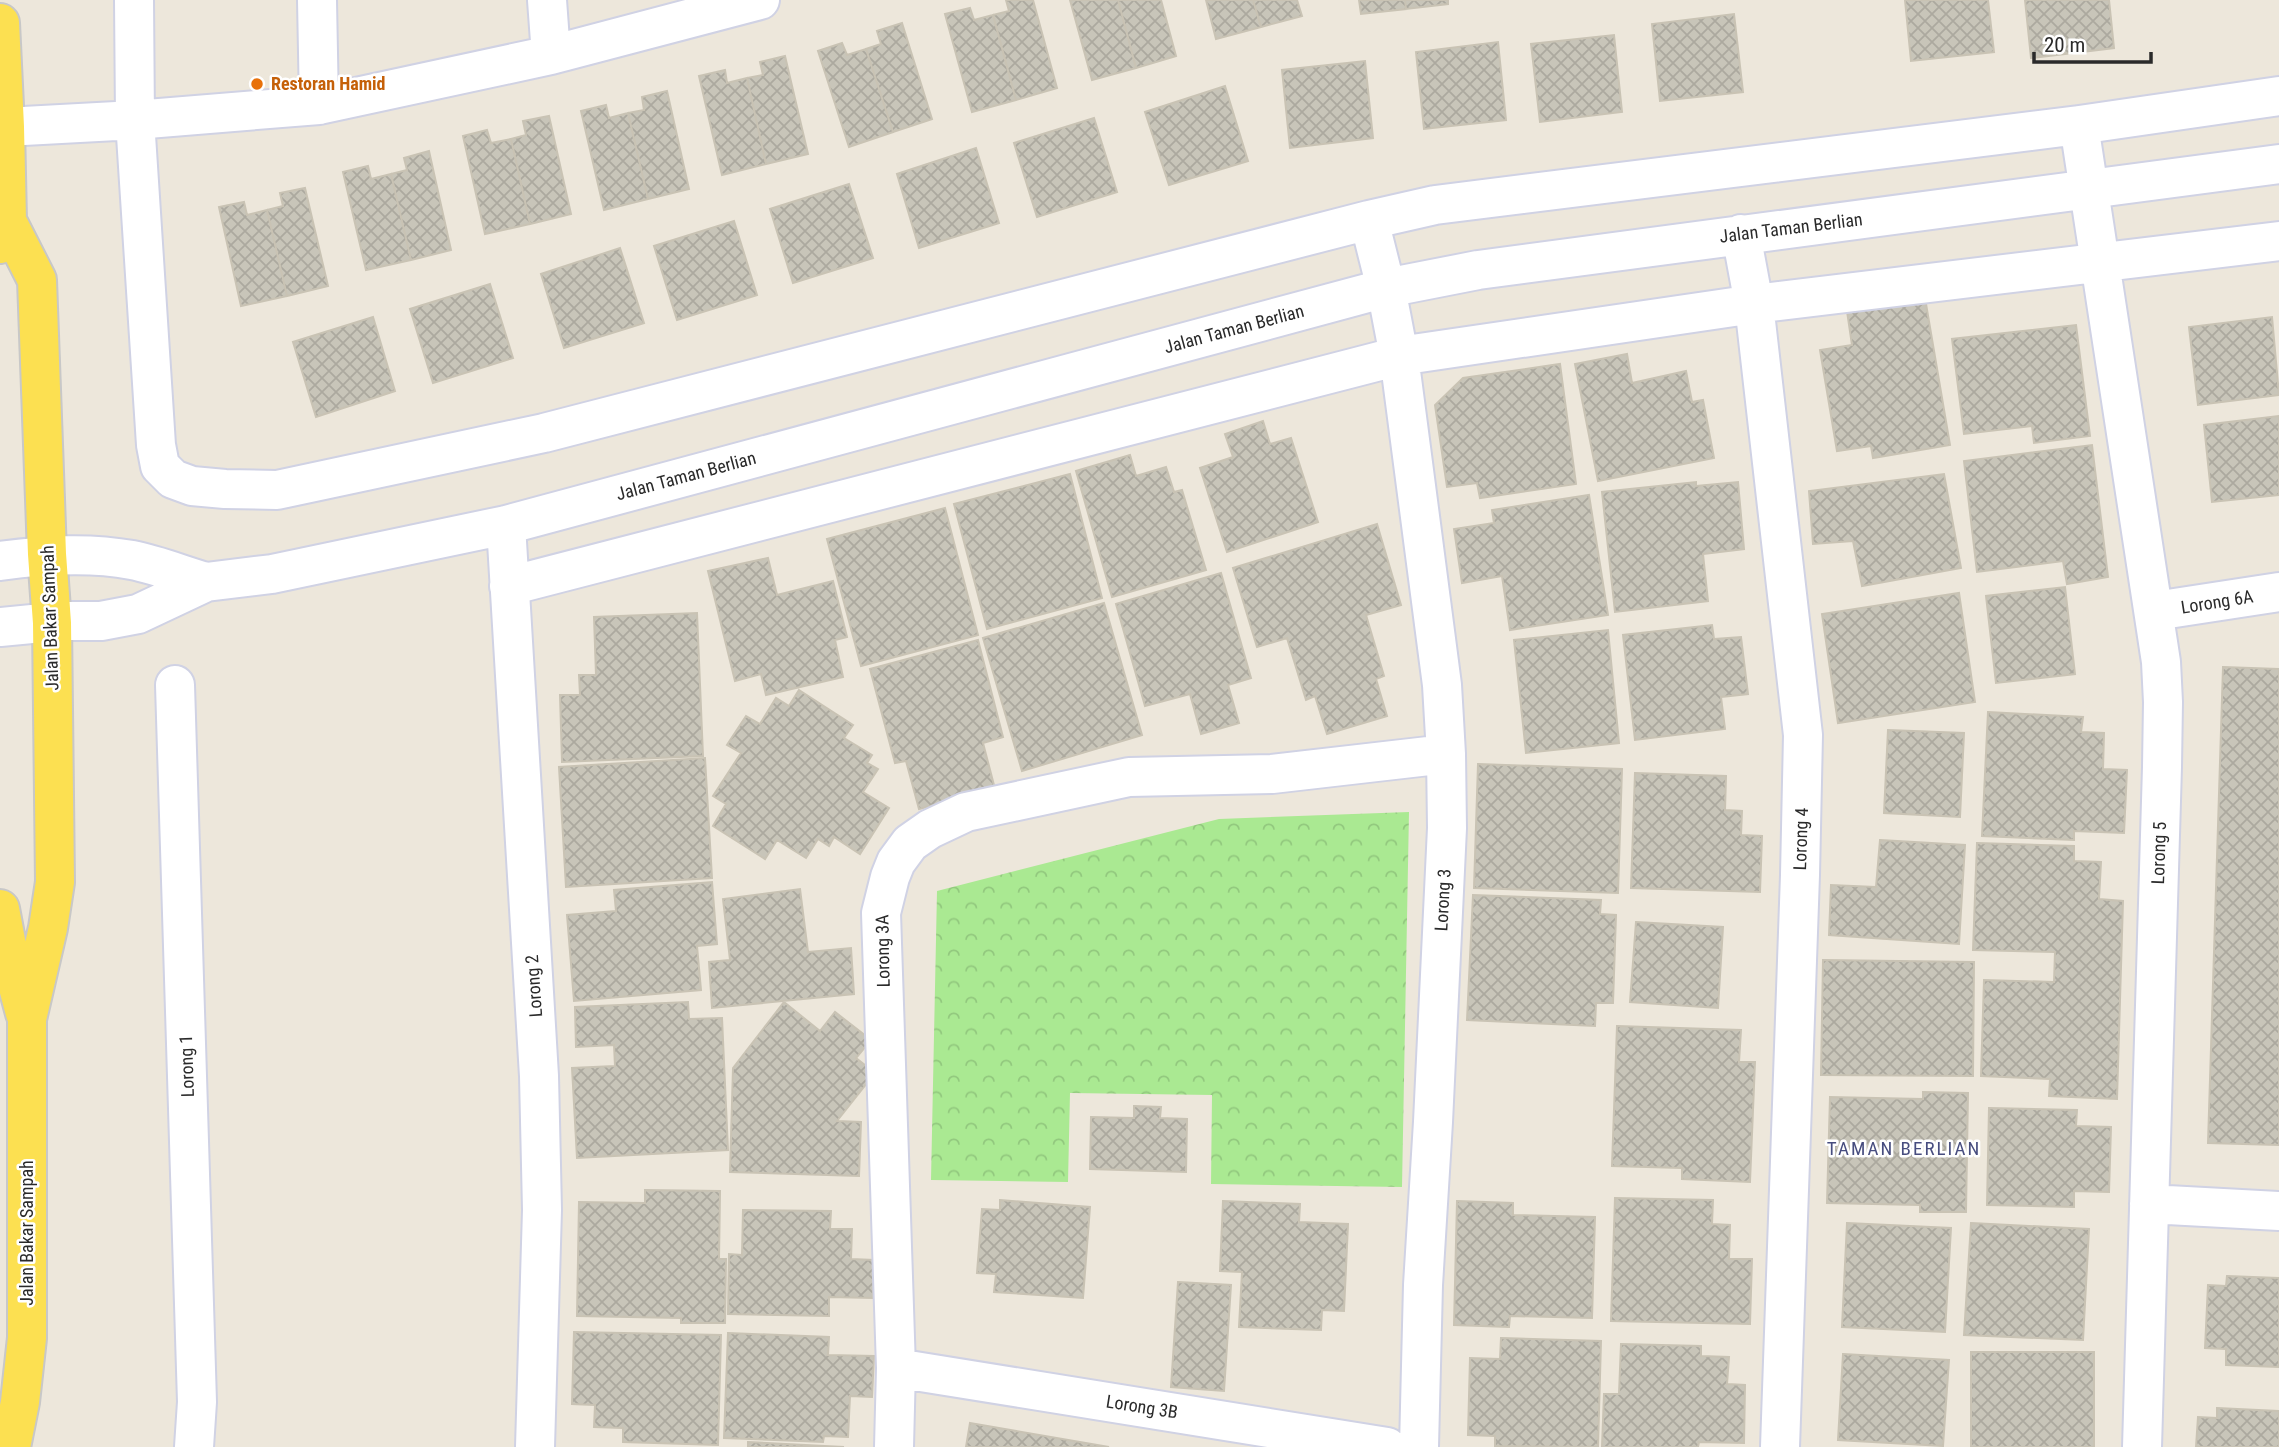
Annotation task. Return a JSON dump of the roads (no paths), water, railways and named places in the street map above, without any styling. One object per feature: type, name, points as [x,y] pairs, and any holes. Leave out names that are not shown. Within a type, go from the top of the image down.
[{"type":"main road","name":"Jalan Bakar Sampah","points":[[0,23],[5,127],[4,233],[37,280],[52,623],[55,881],[48,928],[27,1018],[27,1338],[20,1402],[11,1447]]},
{"type":"main road","name":"Jalan Bakar Sampah","points":[[0,909],[7,946],[27,1018]]},
{"type":"street","points":[[134,0],[135,120],[156,445],[160,466],[173,479],[192,486],[225,489],[277,490],[544,433],[1435,205],[2079,125],[2279,96]]},
{"type":"street","points":[[317,0],[318,104]]},
{"type":"street","points":[[547,0],[551,55]]},
{"type":"street","points":[[5,127],[135,120],[318,104],[551,55],[761,0]]},
{"type":"street","name":"Lorong 5","points":[[2079,125],[2155,611],[2163,702],[2142,1447]]},
{"type":"street","name":"Jalan Taman Berlian","points":[[206,582],[272,574],[506,525],[1386,288],[1478,270],[2279,164]]},
{"type":"street","name":"Lorong 3","points":[[1369,220],[1399,356],[1442,685],[1446,754],[1447,828],[1423,1284],[1419,1447]]},
{"type":"street","name":"Lorong 4","points":[[1741,234],[1754,304],[1803,735],[1780,1447]]},
{"type":"street","points":[[509,586],[1399,356],[1754,304],[2279,241]]},
{"type":"street","name":"Lorong 2","points":[[506,525],[539,1076],[542,1210],[535,1447]]},
{"type":"street","points":[[0,561],[47,554],[100,556],[133,560],[206,582]]},
{"type":"street","points":[[0,627],[101,621],[138,614],[206,582]]},
{"type":"street","name":"Lorong 6A","points":[[2155,611],[2279,592]]},
{"type":"street","name":"Lorong 1","points":[[175,685],[197,1402],[194,1447]]},
{"type":"street","name":"Lorong 3A","points":[[894,1447],[896,1368],[881,913],[896,862],[910,843],[930,829],[966,812],[1129,777],[1272,774],[1446,754]]},
{"type":"street","points":[[2149,1205],[2279,1211]]},
{"type":"street","name":"Lorong 3B","points":[[896,1368],[1387,1447]]},
{"type":"place","name":"Restoran Hamid","points":[[257,84]]},
{"type":"district","name":"TAMAN BERLIAN","points":[[1904,1148]]}]
